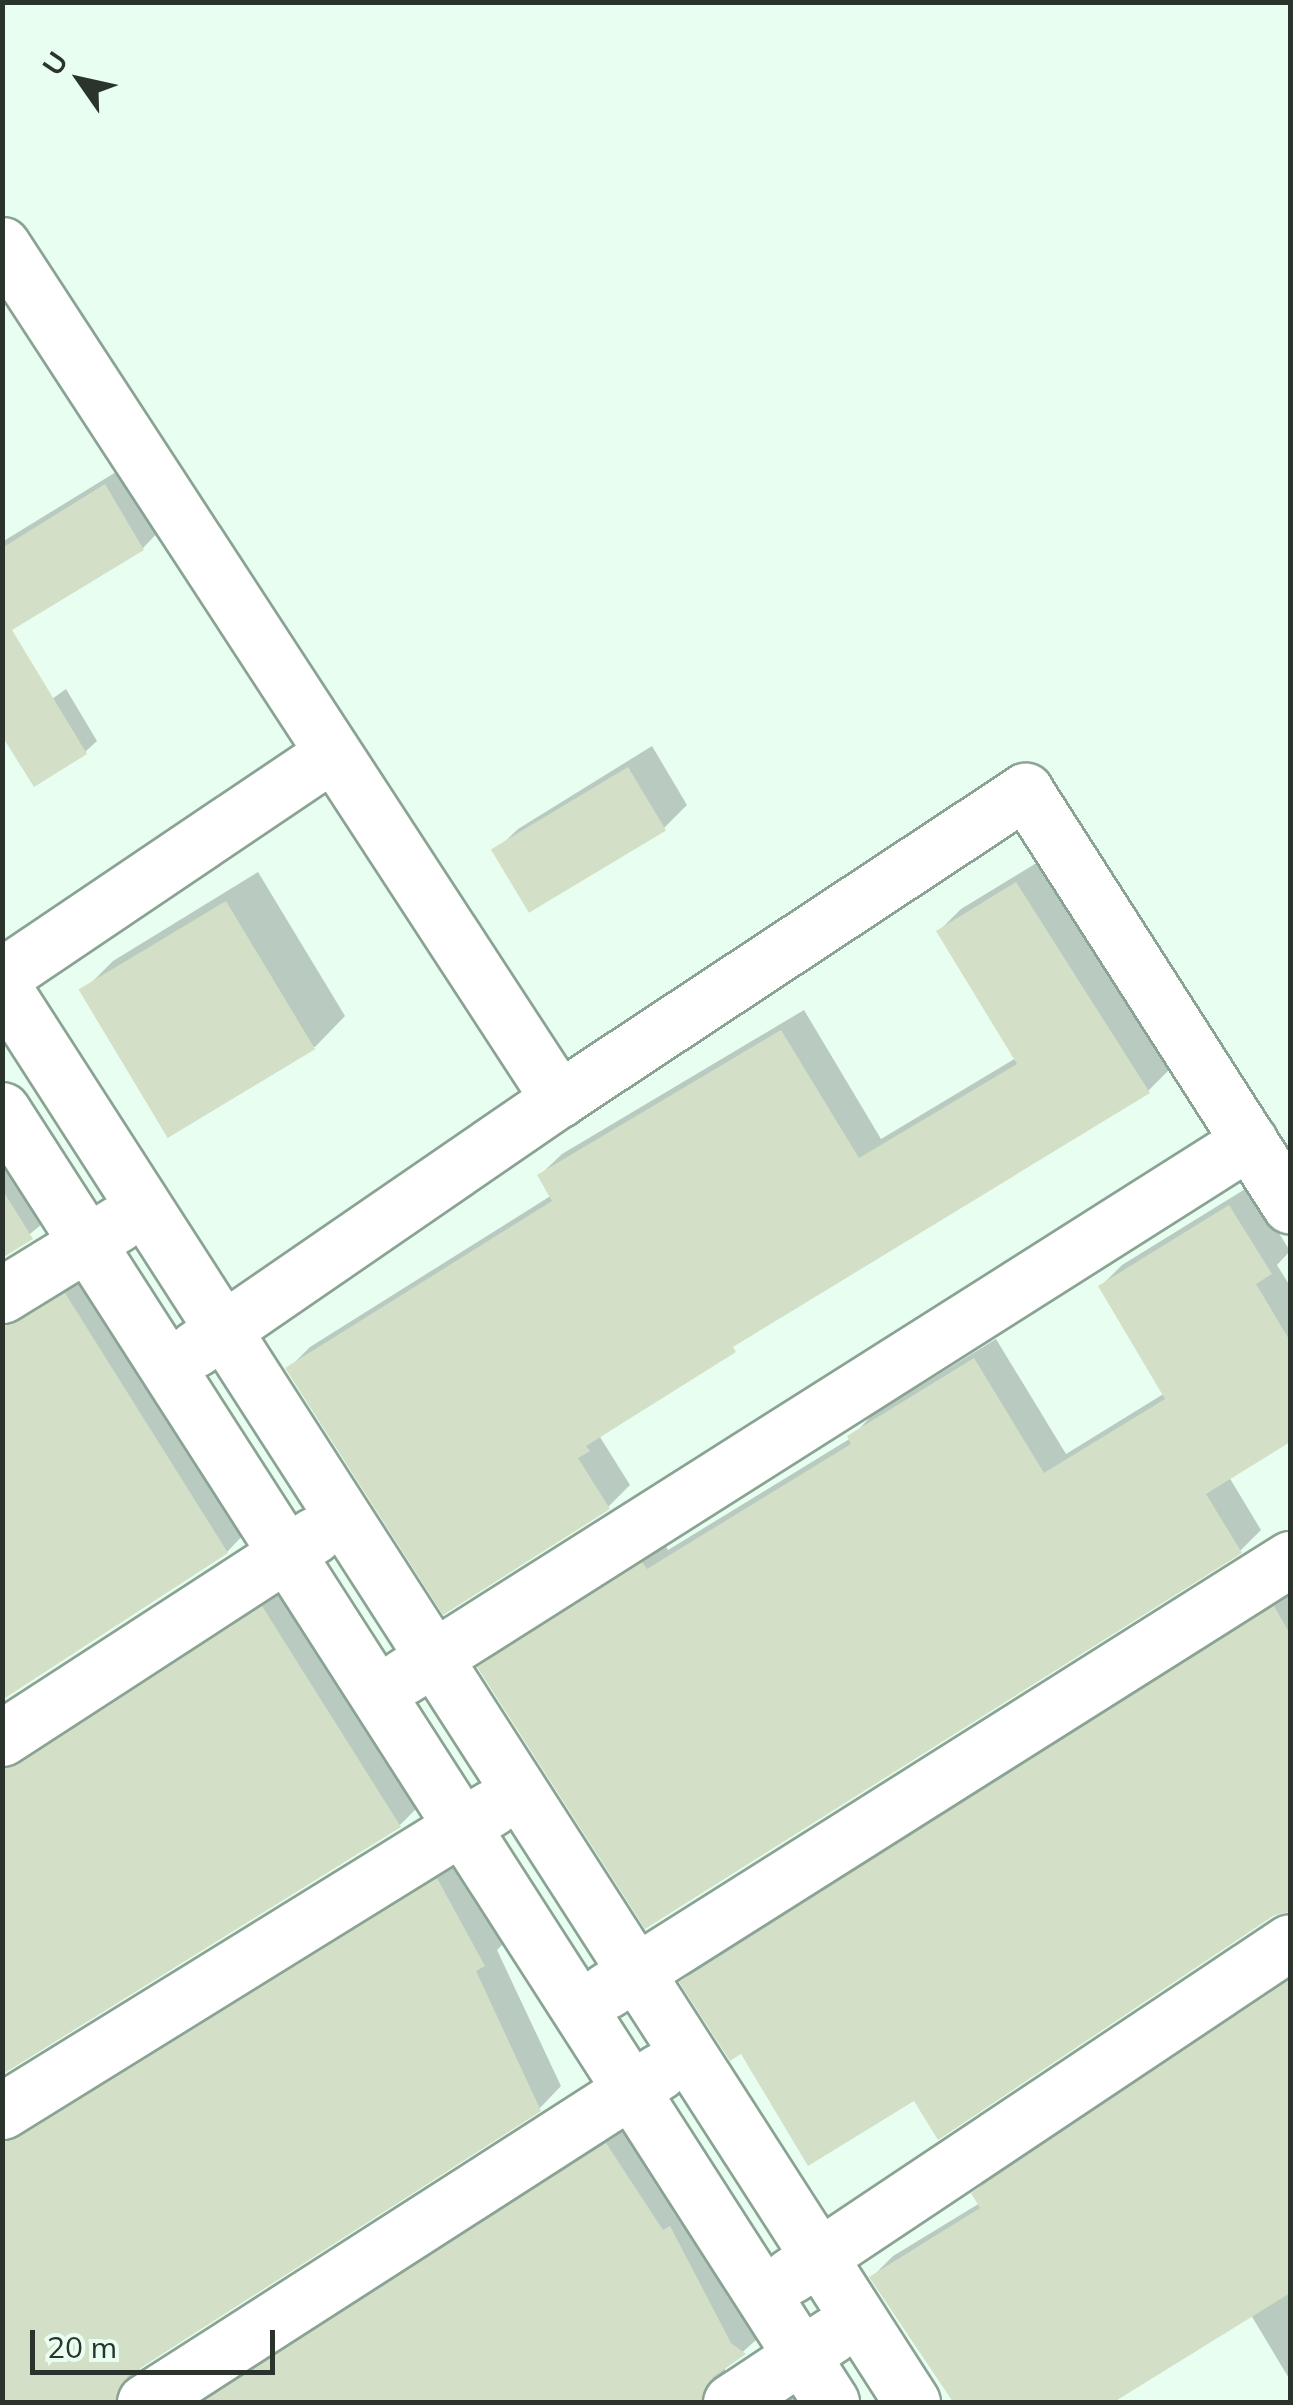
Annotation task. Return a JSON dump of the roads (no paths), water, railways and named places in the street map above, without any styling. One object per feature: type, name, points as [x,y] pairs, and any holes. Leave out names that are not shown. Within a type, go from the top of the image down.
[{"type":"street","points":[[2,245],[559,1099]]},
{"type":"street","points":[[2,976],[332,753]]},
{"type":"street","points":[[168,1368],[559,1099],[1025,791],[1290,1206]]},
{"type":"street","points":[[2,986],[912,2402]]},
{"type":"street","points":[[2,1110],[831,2402]]},
{"type":"street","points":[[377,1694],[1250,1140]]},
{"type":"street","points":[[2,1296],[144,1208]]},
{"type":"street","points":[[2,1738],[342,1517]]},
{"type":"street","points":[[578,2009],[1290,1559]]},
{"type":"street","points":[[2,2111],[519,1790]]},
{"type":"street","points":[[762,2294],[1290,1942]]},
{"type":"street","points":[[145,2402],[687,2054]]},
{"type":"street","points":[[731,2402],[857,2318]]}]
